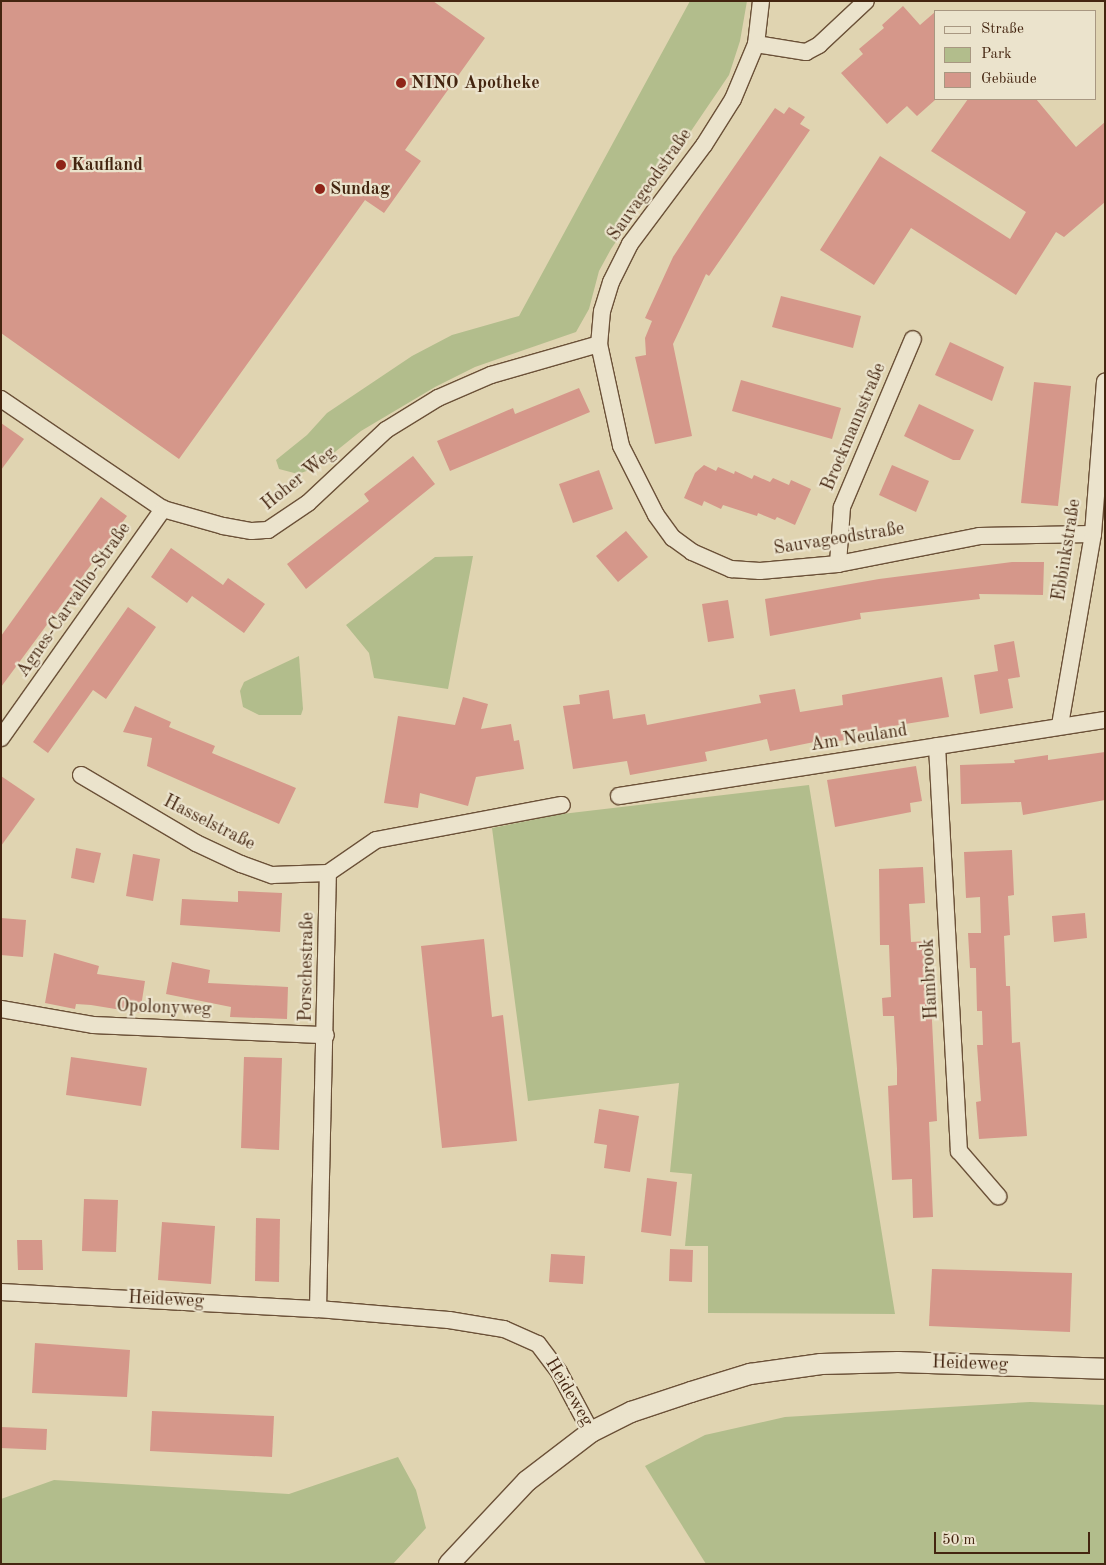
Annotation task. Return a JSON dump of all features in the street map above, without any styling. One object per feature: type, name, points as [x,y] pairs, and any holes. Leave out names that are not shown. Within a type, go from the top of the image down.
[{"type":"street","name":"Sauvageodstraße","points":[[761,1],[756,44],[733,98],[714,129],[630,244],[611,282],[602,311],[599,344],[621,446],[636,480],[673,538],[712,562],[732,569],[760,571],[838,564],[979,536],[1093,534]]},
{"type":"street","points":[[756,44],[806,52],[819,45],[866,1]]},
{"type":"street","name":"Brockmannstraße","points":[[838,564],[842,507],[913,338]]},
{"type":"street","name":"Hoher Weg","points":[[1,399],[163,509],[223,526],[252,531],[268,530],[308,503],[386,430],[438,398],[491,375],[599,344]]},
{"type":"street","name":"Ebbinkstraße","points":[[1060,725],[1093,534],[1105,381]]},
{"type":"street","name":"Agnes-Carvalho-Straße","points":[[1,738],[163,509]]},
{"type":"street","name":"Am Neuland","points":[[619,796],[1060,725],[1105,720]]},
{"type":"street","name":"Hambrook","points":[[937,746],[959,1151],[998,1196]]},
{"type":"street","name":"Hasselstraße","points":[[81,775],[196,842],[242,864],[272,875],[328,873]]},
{"type":"street","points":[[328,873],[376,840],[562,805]]},
{"type":"street","name":"Porschestraße","points":[[318,1309],[326,1035],[328,873]]},
{"type":"street","name":"Opolonyweg","points":[[1,1009],[93,1025],[326,1035]]},
{"type":"street","name":"Heideweg","points":[[1,1292],[318,1309],[449,1320],[504,1329],[538,1344],[559,1372],[591,1432],[631,1412],[741,1377],[821,1364],[898,1362],[1105,1369]]},
{"type":"street","points":[[449,1564],[527,1481],[591,1432]]},
{"type":"green space","points":[[690,1],[747,1],[740,41],[729,75],[611,249],[599,271],[589,309],[576,332],[475,367],[435,387],[361,431],[315,468],[298,474],[279,469],[276,460],[307,435],[327,413],[412,356],[452,335],[519,316]]},
{"type":"green space","points":[[473,556],[448,689],[374,678],[369,653],[346,625],[435,557]]},
{"type":"green space","points":[[299,656],[303,709],[301,715],[259,715],[243,707],[240,691],[244,682]]},
{"type":"green space","points":[[809,785],[895,1314],[708,1313],[708,1246],[685,1246],[692,1174],[670,1172],[679,1083],[528,1101],[492,828],[562,814]]},
{"type":"green space","points":[[1030,1402],[1105,1405],[1105,1564],[706,1564],[645,1466],[705,1435],[785,1417]]},
{"type":"green space","points":[[398,1457],[416,1490],[426,1528],[393,1564],[1,1564],[1,1499],[54,1480],[289,1494]]},
{"type":"building","points":[[1,1],[433,1],[485,38],[405,150],[421,161],[384,213],[365,200],[179,459],[1,333]]},
{"type":"building","points":[[903,6],[920,25],[934,13],[935,100],[917,116],[907,106],[887,124],[841,73],[863,54],[859,49],[884,28],[882,25]]},
{"type":"building","points":[[967,100],[1037,100],[1076,147],[1105,122],[1105,202],[1064,237],[1056,232],[1016,295],[911,228],[874,285],[820,250],[880,156],[1010,239],[1026,212],[931,151]]},
{"type":"building","points":[[789,107],[805,117],[800,124],[810,130],[709,276],[706,274],[673,344],[692,436],[655,444],[635,357],[646,355],[645,338],[652,321],[645,318],[673,257],[702,213],[775,108],[784,114]]},
{"type":"building","points":[[781,296],[861,316],[853,348],[772,327]]},
{"type":"building","points":[[950,342],[1004,367],[992,401],[935,375]]},
{"type":"building","points":[[741,380],[841,408],[832,439],[732,411]]},
{"type":"building","points":[[1034,382],[1071,386],[1058,506],[1021,503]]},
{"type":"building","points":[[579,388],[590,412],[450,471],[437,441],[513,408],[515,414]]},
{"type":"building","points":[[919,404],[974,430],[960,460],[953,460],[904,436]]},
{"type":"building","points":[[1,423],[24,439],[1,470]]},
{"type":"building","points":[[413,456],[435,484],[306,589],[287,564],[369,501],[364,494]]},
{"type":"building","points":[[704,465],[716,471],[718,467],[734,474],[735,471],[752,479],[754,475],[770,482],[773,478],[789,485],[791,480],[811,489],[795,525],[777,517],[775,520],[758,513],[757,516],[723,505],[721,509],[704,501],[702,506],[684,498],[695,473]]},
{"type":"building","points":[[892,465],[929,481],[916,512],[879,495]]},
{"type":"building","points":[[599,470],[613,509],[573,523],[559,484]]},
{"type":"building","points":[[101,497],[127,516],[1,687],[1,636]]},
{"type":"building","points":[[626,531],[648,557],[618,582],[596,556]]},
{"type":"building","points":[[171,548],[223,585],[228,578],[265,604],[244,633],[192,596],[187,603],[151,577]]},
{"type":"building","points":[[1012,562],[1044,562],[1043,595],[979,594],[980,599],[860,613],[861,619],[770,636],[765,599],[879,579]]},
{"type":"building","points":[[728,600],[734,638],[708,642],[702,604]]},
{"type":"building","points":[[128,607],[156,627],[106,699],[93,690],[48,753],[33,742]]},
{"type":"building","points":[[1014,641],[1020,677],[1008,679],[1013,708],[980,714],[974,675],[998,671],[994,645]]},
{"type":"building","points":[[942,677],[949,717],[849,733],[851,739],[820,744],[819,741],[770,751],[767,739],[705,752],[707,761],[630,775],[627,761],[573,769],[563,706],[580,704],[579,695],[609,690],[613,719],[645,714],[647,725],[761,703],[759,695],[795,689],[800,712],[843,705],[842,695]]},
{"type":"building","points":[[463,697],[488,704],[481,729],[511,724],[514,741],[519,740],[524,769],[476,777],[468,806],[420,793],[418,808],[384,803],[398,716],[455,725]]},
{"type":"building","points":[[135,706],[171,722],[169,727],[215,746],[212,753],[296,788],[279,824],[147,766],[152,738],[123,732]]},
{"type":"building","points":[[1105,752],[1105,800],[1023,815],[1021,802],[961,804],[960,765],[1015,763],[1014,760],[1048,755],[1048,760]]},
{"type":"building","points":[[916,766],[922,801],[910,803],[911,812],[835,827],[827,780]]},
{"type":"building","points":[[1,776],[35,799],[1,846]]},
{"type":"building","points":[[76,848],[101,853],[94,883],[71,878]]},
{"type":"building","points":[[1012,850],[1014,895],[1008,896],[1010,935],[1004,936],[1006,986],[1010,986],[1012,1043],[1020,1042],[1027,1136],[979,1139],[976,1102],[981,1101],[977,1045],[983,1045],[982,1011],[977,1011],[976,968],[970,968],[968,933],[981,933],[980,897],[966,898],[964,852]]},
{"type":"building","points":[[133,854],[160,859],[153,901],[126,896]]},
{"type":"building","points":[[923,867],[925,903],[909,904],[911,942],[928,941],[937,1121],[929,1122],[933,1217],[913,1218],[912,1179],[892,1180],[888,1086],[897,1085],[897,1069],[894,1016],[883,1016],[882,998],[891,997],[889,945],[880,945],[879,869]]},
{"type":"building","points":[[238,891],[282,893],[280,932],[180,925],[182,899],[238,902]]},
{"type":"building","points":[[1085,913],[1087,938],[1054,942],[1052,916]]},
{"type":"building","points":[[1,918],[26,920],[23,957],[1,955]]},
{"type":"building","points":[[484,939],[492,1017],[503,1015],[517,1141],[442,1148],[421,946]]},
{"type":"building","points":[[54,953],[99,966],[97,974],[145,981],[140,1013],[76,1004],[75,1009],[45,1003]]},
{"type":"building","points":[[172,962],[210,970],[208,983],[288,987],[287,1019],[230,1017],[231,1007],[166,994]]},
{"type":"building","points":[[71,1057],[147,1068],[141,1106],[66,1095]]},
{"type":"building","points":[[244,1057],[282,1058],[279,1150],[241,1148]]},
{"type":"building","points":[[599,1109],[639,1116],[630,1172],[604,1168],[607,1145],[594,1143]]},
{"type":"building","points":[[647,1178],[677,1182],[671,1236],[641,1232]]},
{"type":"building","points":[[84,1199],[118,1200],[116,1252],[82,1251]]},
{"type":"building","points":[[256,1218],[280,1219],[279,1282],[255,1281]]},
{"type":"building","points":[[162,1222],[215,1226],[211,1284],[158,1280]]},
{"type":"building","points":[[17,1240],[42,1240],[43,1270],[18,1270]]},
{"type":"building","points":[[670,1249],[693,1250],[692,1282],[669,1281]]},
{"type":"building","points":[[551,1254],[585,1256],[583,1284],[549,1282]]},
{"type":"building","points":[[932,1269],[1072,1273],[1070,1332],[929,1326]]},
{"type":"building","points":[[35,1343],[130,1350],[127,1397],[32,1393]]},
{"type":"building","points":[[152,1411],[274,1416],[272,1457],[150,1451]]},
{"type":"building","points":[[1,1427],[47,1429],[46,1450],[1,1448]]},
{"type":"place","name":"NINO Apotheke","points":[[401,83]]},
{"type":"place","name":"Kaufland","points":[[61,165]]},
{"type":"place","name":"Sundag","points":[[320,189]]}]
